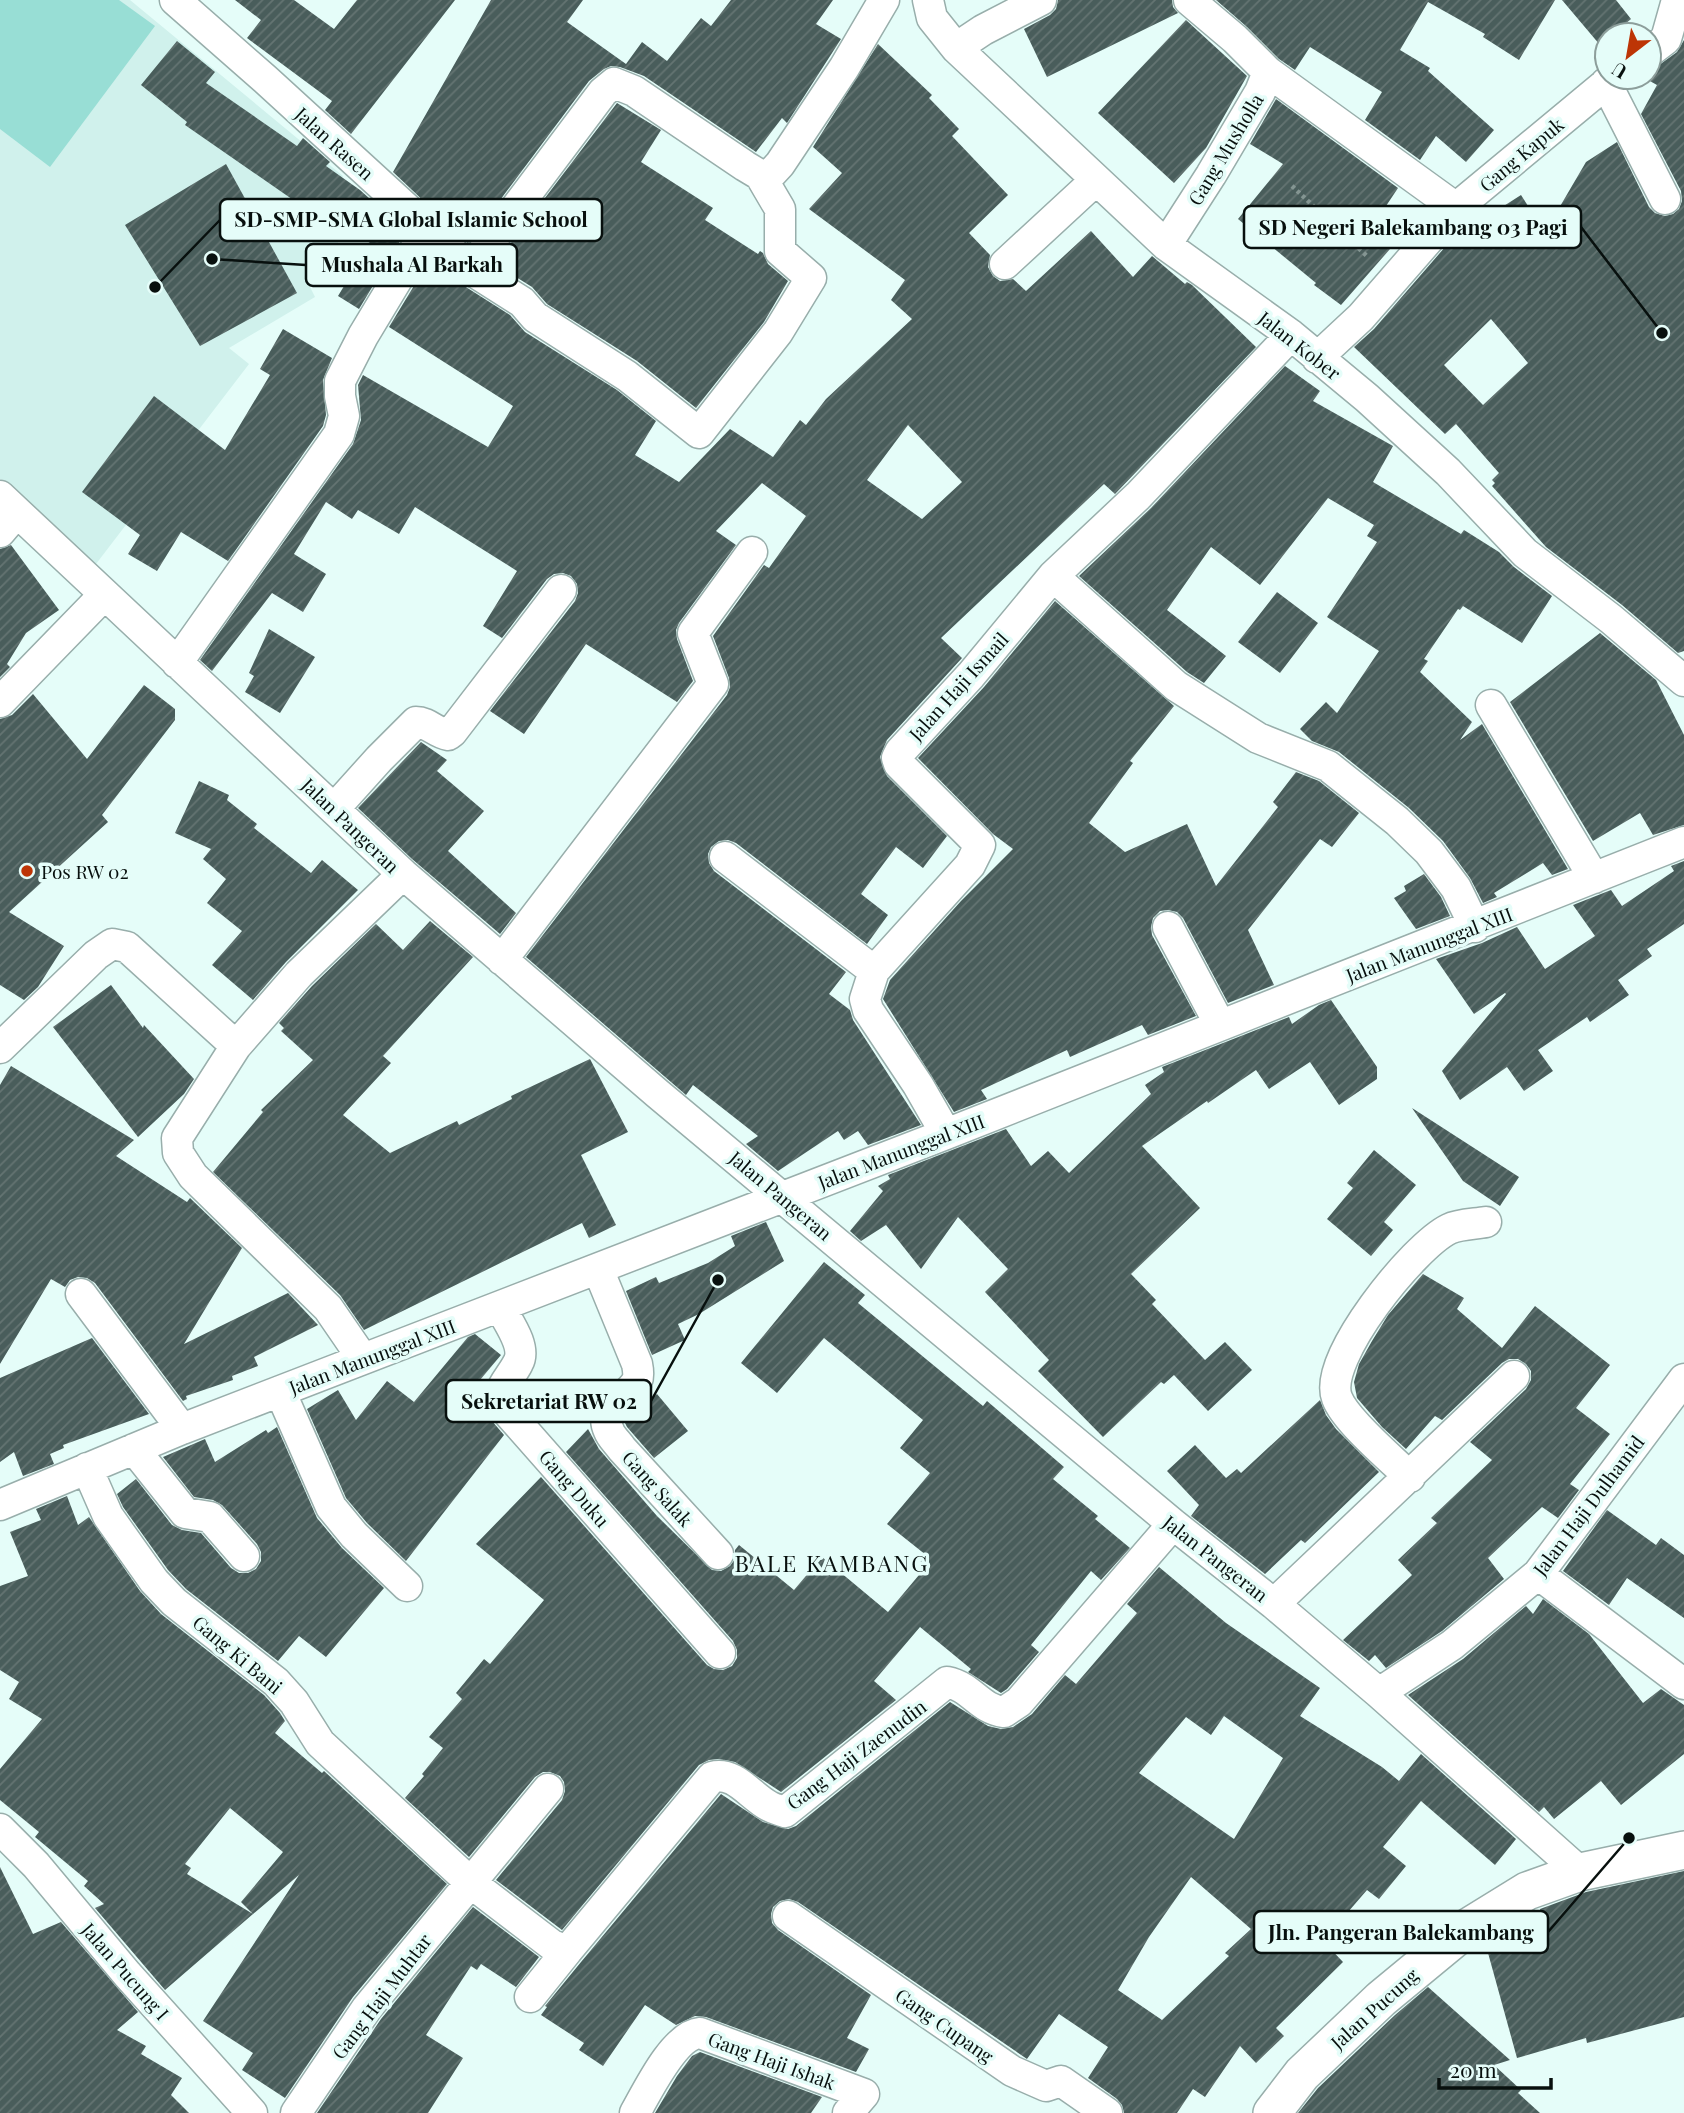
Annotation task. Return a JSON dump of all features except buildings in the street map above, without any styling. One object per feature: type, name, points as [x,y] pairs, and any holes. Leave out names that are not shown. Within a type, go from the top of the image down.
[{"type":"street","name":"Jalan Rasen","points":[[175,0],[470,269],[522,302],[535,317],[627,376],[699,433],[778,332],[811,278],[780,251],[780,209],[761,175]]},
{"type":"street","points":[[470,269],[603,92],[614,83],[634,90],[761,175],[768,177],[780,164],[844,68],[884,0]]},
{"type":"street","name":"Jalan Kober","points":[[928,0],[932,18],[956,48],[1166,245],[1291,335],[1367,398],[1448,472],[1525,553],[1611,619],[1684,681]]},
{"type":"street","points":[[956,48],[983,30],[1041,0]]},
{"type":"street","name":"Gang Musholla","points":[[1166,245],[1261,92],[1268,72],[1235,39],[1189,0]]},
{"type":"street","points":[[1666,47],[1677,0]]},
{"type":"street","points":[[1268,72],[1456,208]]},
{"type":"street","name":"Gang Kapuk","points":[[1317,358],[1361,317],[1456,208],[1597,91]]},
{"type":"street","points":[[1615,91],[1665,199]]},
{"type":"street","points":[[1005,264],[1096,180]]},
{"type":"street","points":[[177,663],[339,434],[344,416],[340,381],[363,336],[428,228]]},
{"type":"street","name":"Jalan Haji Ismail","points":[[874,971],[970,865],[980,845],[899,764],[897,758],[900,752],[971,675],[1053,576],[1138,496],[1291,335]]},
{"type":"street","name":"Jalan Pangeran","points":[[6,513],[104,595],[403,874],[657,1094],[1172,1524],[1274,1604],[1379,1693],[1580,1872]]},
{"type":"street","points":[[502,960],[713,684],[693,633],[752,552]]},
{"type":"street","points":[[1053,576],[1176,686],[1258,738],[1328,766],[1397,821],[1429,852],[1456,888],[1475,927]]},
{"type":"street","points":[[334,809],[416,722],[423,722],[440,734],[448,735],[452,732],[561,590]]},
{"type":"street","points":[[0,702],[104,595]]},
{"type":"street","points":[[1491,705],[1594,878]]},
{"type":"street","name":"Jalan Manunggal XIII","points":[[0,1505],[182,1429],[946,1134],[1475,927],[1684,842]]},
{"type":"street","points":[[725,857],[874,971],[866,999],[868,1010],[918,1085],[946,1134]]},
{"type":"street","points":[[363,1359],[328,1308],[193,1177],[178,1153],[177,1138],[236,1046],[299,974],[403,874]]},
{"type":"street","points":[[1168,926],[1220,1025]]},
{"type":"street","points":[[0,1048],[96,955],[112,944],[127,947],[236,1046]]},
{"type":"street","points":[[1409,1477],[1357,1426],[1337,1399],[1334,1380],[1352,1339],[1378,1299],[1413,1258],[1449,1228],[1486,1222]]},
{"type":"street","name":"Gang Salak","points":[[598,1269],[638,1364],[638,1379],[628,1393],[608,1410],[608,1430],[622,1449],[718,1554]]},
{"type":"street","points":[[81,1294],[182,1429]]},
{"type":"street","name":"Gang Duku","points":[[500,1307],[520,1347],[520,1360],[499,1396],[504,1408],[720,1653]]},
{"type":"street","points":[[1274,1604],[1514,1376]]},
{"type":"street","name":"Jalan Haji Dulhamid","points":[[1379,1693],[1452,1645],[1538,1574],[1684,1379]]},
{"type":"street","points":[[280,1391],[331,1507],[354,1535],[407,1586]]},
{"type":"street","points":[[134,1448],[185,1513],[210,1517],[244,1556]]},
{"type":"street","name":"Gang Ki Bani","points":[[86,1468],[108,1516],[154,1581],[174,1602],[276,1682],[294,1702],[320,1743],[471,1883]]},
{"type":"street","name":"Gang Haji Zaenudin","points":[[566,1951],[712,1777],[721,1775],[733,1779],[770,1807],[785,1812],[947,1682],[959,1684],[992,1711],[1004,1712],[1019,1702],[1172,1524]]},
{"type":"street","points":[[1538,1574],[1684,1684]]},
{"type":"street","name":"Gang Haji Muhtar","points":[[296,2113],[367,2008],[548,1788]]},
{"type":"street","name":"Jalan Pucung I","points":[[0,1829],[36,1865],[127,1974],[252,2113]]},
{"type":"street","name":"Jalan Pucung","points":[[1272,2113],[1302,2074],[1381,1999],[1467,1928],[1527,1891],[1580,1872],[1684,1850]]},
{"type":"street","points":[[471,1883],[552,1945],[566,1951],[530,1997]]},
{"type":"street","name":"Gang Cupang","points":[[788,1916],[1012,2071],[1046,2087],[1060,2081],[1107,2113]]},
{"type":"street","name":"Gang Haji Ishak","points":[[635,2113],[675,2050],[688,2037],[700,2033],[856,2104]]},
{"type":"path","points":[[1292,186],[1394,281]]},
{"type":"shaded area","points":[[0,0],[130,0],[343,176],[323,214],[344,254],[305,277],[315,297],[229,348],[249,364],[96,564],[0,479]]},
{"type":"shaded area","points":[[0,0],[119,0],[155,26],[50,167],[0,129]]},
{"type":"place","name":"Mushala Al Barkah","points":[[212,259]]},
{"type":"place","name":"SD-SMP-SMA Global Islamic School","points":[[155,287]]},
{"type":"place","name":"SD Negeri Balekambang 03 Pagi","points":[[1662,333]]},
{"type":"place","name":"Pos RW 02","points":[[27,871]]},
{"type":"place","name":"Sekretariat RW 02","points":[[718,1280]]},
{"type":"place","name":"Jln. Pangeran Balekambang","points":[[1629,1838]]},
{"type":"district","name":"BALE KAMBANG","points":[[832,1562]]}]
